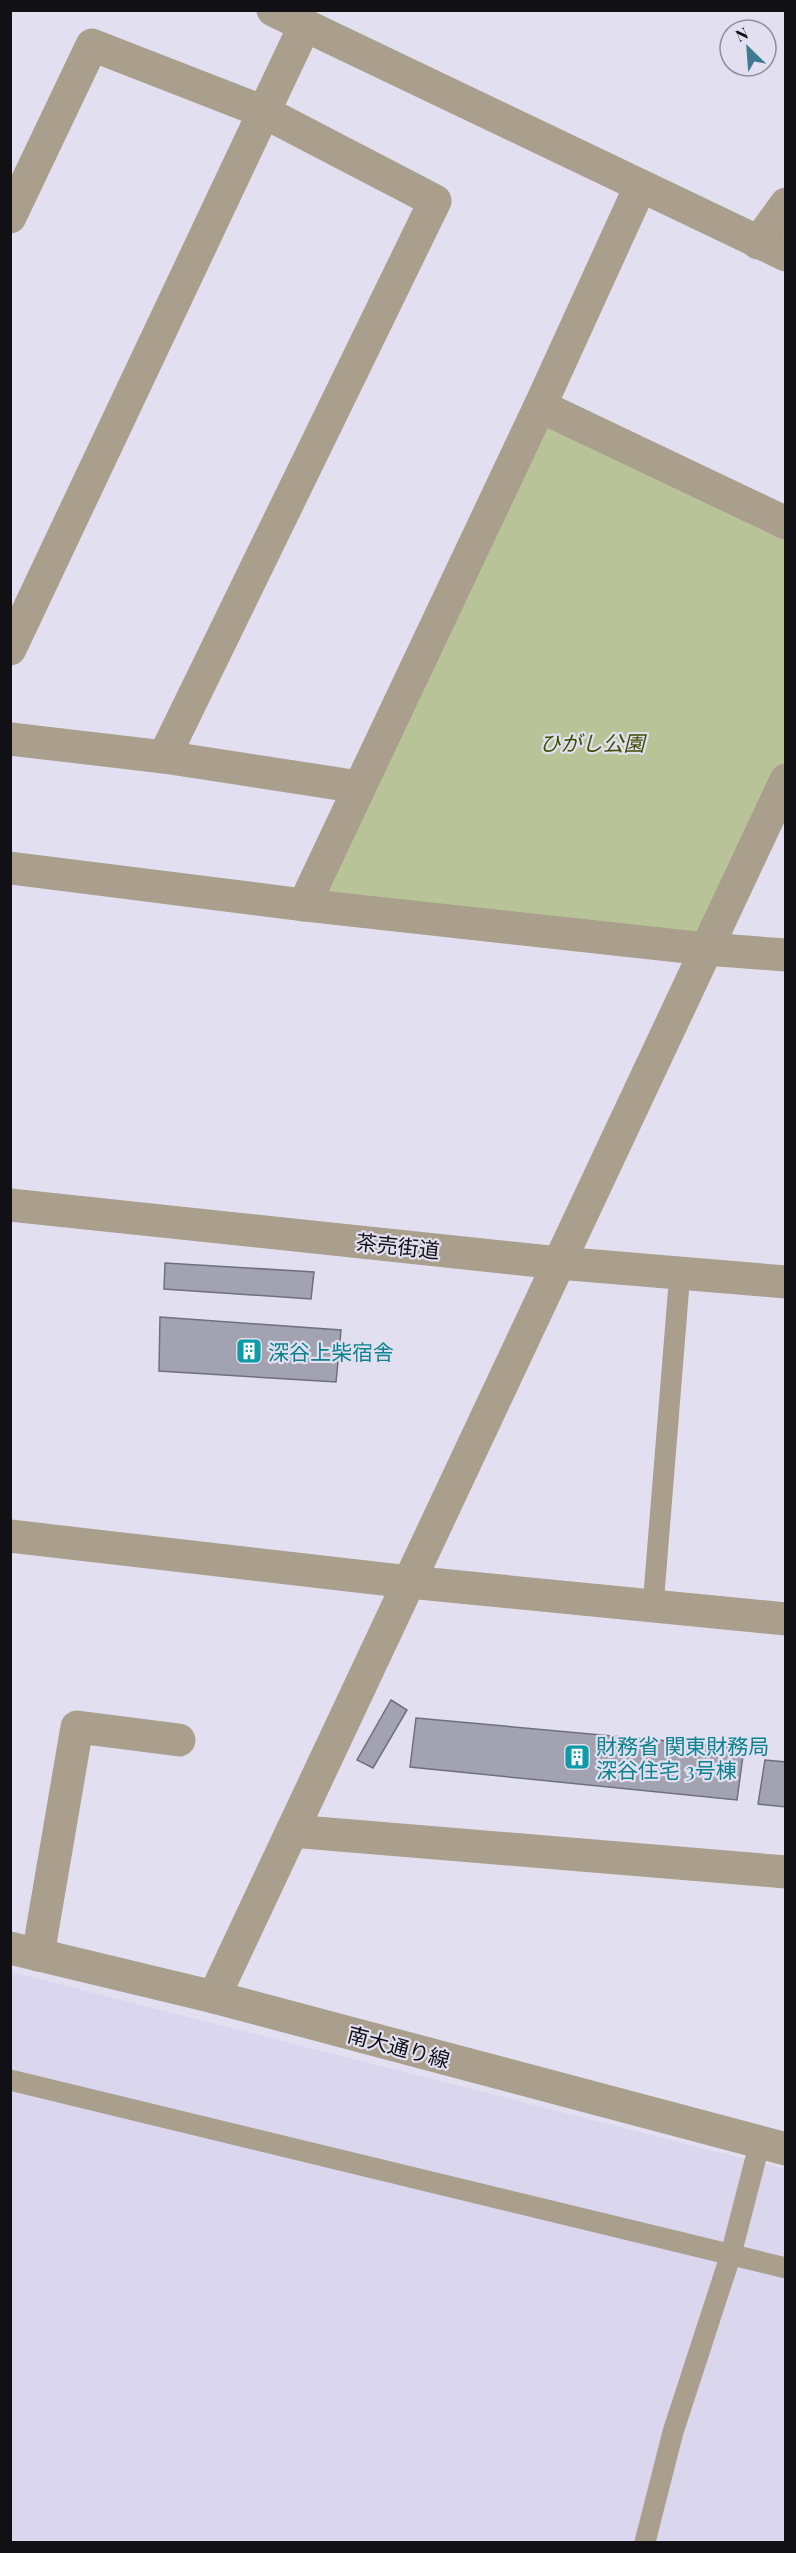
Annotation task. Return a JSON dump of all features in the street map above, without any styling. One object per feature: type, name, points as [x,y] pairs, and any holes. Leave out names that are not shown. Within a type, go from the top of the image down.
[{"type":"street","points":[[273,10],[772,249],[786,204]]},
{"type":"street","points":[[10,649],[304,25]]},
{"type":"street","points":[[10,217],[92,45],[264,112],[435,201],[164,758]]},
{"type":"street","points":[[304,905],[540,406],[640,187]]},
{"type":"street","points":[[540,406],[786,523]]},
{"type":"street","points":[[10,739],[164,758],[359,787]]},
{"type":"street","points":[[214,1997],[786,780]]},
{"type":"street","points":[[10,868],[304,905],[706,949],[786,955]]},
{"type":"street","name":"茶売街道","points":[[10,1205],[559,1263],[786,1282]]},
{"type":"street","points":[[10,1536],[409,1582],[786,1619]]},
{"type":"street","points":[[24,1951],[77,1727],[179,1740]]},
{"type":"street","points":[[292,1830],[786,1872]]},
{"type":"street","name":"南大通り線","points":[[24,1951],[214,1997],[773,2146]]},
{"type":"lane","points":[[653,1606],[680,1272]]},
{"type":"lane","points":[[10,2079],[786,2268]]},
{"type":"lane","points":[[645,2542],[674,2432],[731,2254],[773,2146]]},
{"type":"shaded area","points":[[11,1972],[785,2169],[785,2542],[11,2542]]},
{"type":"green space","name":"ひがし公園","points":[[540,406],[785,523],[785,780],[706,949],[304,905]]},
{"type":"building","points":[[165,1263],[314,1272],[311,1299],[164,1289]]},
{"type":"building","name":"深谷上柴宿舎","points":[[160,1317],[341,1330],[336,1382],[159,1371]]},
{"type":"building","points":[[391,1700],[407,1710],[373,1768],[357,1760]]},
{"type":"building","name":"財務省 関東財務局 深谷住宅 3号棟","points":[[416,1718],[744,1748],[737,1800],[410,1767]]},
{"type":"building","points":[[765,1760],[786,1762],[786,1807],[758,1804]]},
{"type":"place","name":"深谷上柴宿舎","points":[[249,1351]]},
{"type":"place","name":"財務省 関東財務局 深谷住宅 3号棟","points":[[577,1757]]}]
